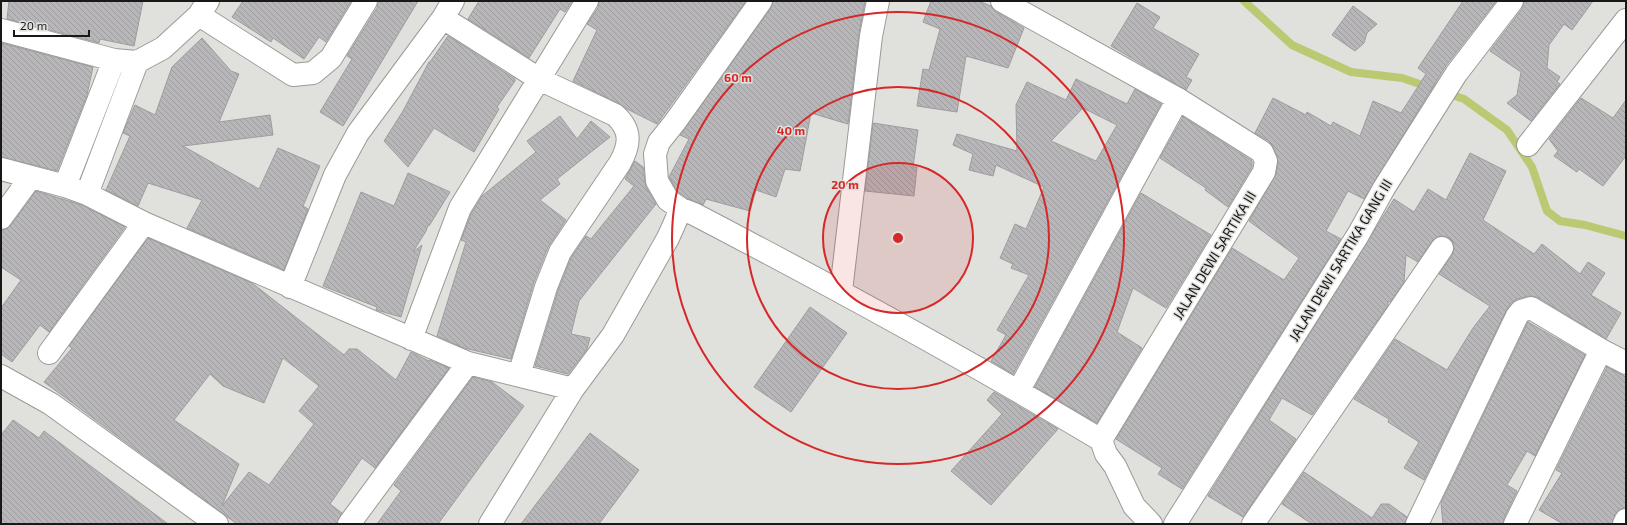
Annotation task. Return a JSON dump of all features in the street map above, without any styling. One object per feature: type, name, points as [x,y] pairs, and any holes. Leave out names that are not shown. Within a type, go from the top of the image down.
[{"type":"street","points":[[1,30],[114,60],[137,62],[163,48],[203,8],[293,75],[313,73],[331,58],[366,1]]},
{"type":"street","points":[[411,339],[460,208],[587,1]]},
{"type":"street","points":[[761,1],[675,122],[659,142],[655,154],[657,181],[668,200],[681,209],[694,214],[841,291],[1019,390],[1101,440],[1106,454],[1115,466],[1134,506],[1151,524]]},
{"type":"street","points":[[841,291],[871,36],[878,1]]},
{"type":"street","name":"JALAN DEWI SARTIKA III","points":[[1002,1],[1178,99],[1262,152],[1266,161],[1264,172],[1101,440]]},
{"type":"street","name":"JALAN DEWI SARTIKA GANG III","points":[[1175,524],[1358,235],[1384,188],[1434,107],[1453,78],[1512,1]]},
{"type":"street","points":[[290,287],[335,174],[358,133],[448,9],[539,79],[615,115],[623,122],[627,132],[627,150],[560,252],[546,287],[519,375]]},
{"type":"street","points":[[1528,145],[1626,20]]},
{"type":"street","points":[[65,186],[114,60]]},
{"type":"street","points":[[87,194],[137,62]]},
{"type":"street","points":[[1019,390],[1178,99]]},
{"type":"street","points":[[1,169],[65,186],[87,194],[144,223],[468,363],[572,389]]},
{"type":"street","points":[[1,218],[31,177]]},
{"type":"street","points":[[490,524],[572,389],[613,335],[668,238],[681,209]]},
{"type":"street","points":[[49,354],[144,223]]},
{"type":"street","points":[[1253,524],[1442,248]]},
{"type":"street","points":[[1417,524],[1517,316],[1521,311],[1531,308],[1601,350],[1626,363]]},
{"type":"street","points":[[1515,524],[1601,350]]},
{"type":"street","points":[[349,524],[468,363]]},
{"type":"street","points":[[1,376],[51,404],[217,524]]},
{"type":"street","points":[[1624,524],[1626,520]]},
{"type":"building","points":[[9,1],[143,1],[134,46],[100,39],[99,43],[7,19]]},
{"type":"building","points":[[243,1],[351,1],[326,42],[319,37],[304,59],[273,38],[271,42],[232,17]]},
{"type":"building","points":[[378,1],[418,1],[343,126],[320,112],[352,59],[347,56],[377,8]]},
{"type":"building","points":[[479,1],[572,1],[565,12],[560,9],[529,58],[468,19]]},
{"type":"building","points":[[599,1],[746,1],[657,124],[573,81],[597,30],[587,24],[598,8]]},
{"type":"building","points":[[773,1],[865,1],[859,34],[848,124],[811,113],[800,171],[785,169],[776,197],[756,190],[750,211],[706,199],[703,205],[687,198],[677,191],[669,177],[689,139],[680,135],[771,8]]},
{"type":"building","points":[[931,1],[978,1],[991,6],[996,12],[1024,28],[1008,68],[966,56],[957,112],[917,106],[923,69],[929,70],[940,29],[923,22]]},
{"type":"building","points":[[1463,1],[1496,1],[1445,67],[1364,199],[1348,191],[1326,231],[1341,239],[1182,489],[1158,474],[1162,468],[1116,439],[1232,248],[1284,280],[1299,258],[1249,221],[1276,174],[1278,163],[1273,147],[1269,141],[1255,133],[1273,98],[1306,115],[1307,112],[1331,126],[1333,122],[1360,136],[1373,101],[1401,113],[1426,74],[1418,68]]},
{"type":"building","points":[[1524,1],[1593,1],[1572,30],[1564,24],[1549,45],[1547,68],[1560,77],[1557,82],[1560,84],[1531,121],[1507,103],[1517,95],[1521,72],[1490,51],[1522,9]]},
{"type":"building","points":[[1137,3],[1160,17],[1153,28],[1199,54],[1186,77],[1192,80],[1186,90],[1111,46]]},
{"type":"building","points":[[1353,6],[1377,24],[1367,33],[1364,43],[1355,51],[1332,35]]},
{"type":"building","points":[[448,36],[515,79],[515,81],[497,107],[499,109],[474,152],[434,128],[408,167],[384,141],[403,111],[429,62]]},
{"type":"building","points":[[202,38],[231,71],[239,74],[219,122],[270,115],[273,135],[183,146],[259,189],[278,148],[320,166],[303,206],[308,209],[284,270],[187,228],[202,200],[148,183],[138,206],[106,190],[130,136],[123,133],[135,105],[155,115],[172,67]]},
{"type":"building","points":[[1,43],[93,67],[87,95],[57,171],[1,157]]},
{"type":"building","points":[[1076,79],[1127,104],[1135,89],[1161,104],[1013,374],[991,361],[1006,335],[997,330],[1029,275],[1011,268],[1013,264],[1000,258],[1015,224],[1026,229],[1044,187],[996,165],[993,176],[969,170],[973,154],[953,145],[957,134],[1017,151],[1016,105],[1027,82],[1066,100]],"holes":[[[1083,108],[1117,125],[1096,161],[1051,141]]]},
{"type":"building","points":[[1581,98],[1613,118],[1626,100],[1626,156],[1603,186],[1579,169],[1577,172],[1554,156],[1558,151],[1549,139]]},
{"type":"building","points":[[560,116],[577,139],[591,121],[610,137],[557,179],[560,184],[540,200],[566,220],[548,247],[534,282],[511,359],[464,348],[437,336],[466,242],[461,240],[471,214],[482,196],[536,152],[527,141]]},
{"type":"building","points":[[1183,117],[1252,161],[1252,167],[1228,207],[1205,190],[1206,188],[1160,158]]},
{"type":"building","points":[[873,123],[918,130],[913,167],[917,167],[914,196],[865,191]]},
{"type":"building","points":[[1470,153],[1506,171],[1483,220],[1534,254],[1542,244],[1580,274],[1588,262],[1605,273],[1591,295],[1621,313],[1606,339],[1537,297],[1528,296],[1517,299],[1511,303],[1506,311],[1424,480],[1404,468],[1419,442],[1388,422],[1389,419],[1354,399],[1395,339],[1447,370],[1473,328],[1490,306],[1439,274],[1452,255],[1454,249],[1453,242],[1449,238],[1443,236],[1437,237],[1432,241],[1418,262],[1406,255],[1404,282],[1391,301],[1388,302],[1388,305],[1312,415],[1282,398],[1269,420],[1296,439],[1243,517],[1208,496],[1394,199],[1414,212],[1428,189],[1446,200]]},
{"type":"building","points":[[635,161],[643,167],[646,187],[656,204],[579,301],[571,334],[590,338],[587,349],[568,374],[535,366],[558,291],[571,258],[586,236],[591,239],[634,186],[625,179]]},
{"type":"building","points":[[408,173],[450,192],[429,226],[428,225],[413,252],[422,245],[401,317],[376,310],[377,307],[323,286],[361,192],[394,206]]},
{"type":"building","points":[[36,191],[82,205],[125,227],[49,332],[40,325],[12,362],[1,354],[1,308],[21,280],[1,267],[1,230],[6,229],[11,225]]},
{"type":"building","points":[[1141,193],[1211,235],[1166,308],[1133,288],[1117,332],[1142,348],[1097,423],[1035,387]]},
{"type":"building","points":[[148,238],[252,283],[344,355],[349,349],[357,349],[396,380],[411,352],[429,361],[449,368],[375,468],[362,458],[330,504],[342,513],[337,524],[237,524],[44,382],[72,348],[69,346]],"holes":[[[283,358],[319,386],[299,411],[314,424],[269,485],[249,472],[222,506],[239,464],[174,420],[210,374],[223,386],[264,403]]]},
{"type":"building","points":[[810,307],[847,333],[791,412],[754,387]]},
{"type":"building","points":[[1528,322],[1585,355],[1535,456],[1527,451],[1507,485],[1517,491],[1504,518],[1503,524],[1443,524],[1441,503]]},
{"type":"building","points":[[1607,367],[1626,377],[1626,508],[1619,509],[1615,514],[1612,524],[1563,524],[1539,510],[1562,473],[1556,470]]},
{"type":"building","points":[[473,377],[492,382],[524,406],[438,524],[377,524],[401,491],[394,485]]},
{"type":"building","points":[[994,392],[1058,429],[991,505],[951,471],[1002,414],[987,400]]},
{"type":"building","points":[[13,420],[39,438],[44,431],[168,524],[1,524],[1,435]]},
{"type":"building","points":[[590,433],[639,470],[599,524],[521,524]]},
{"type":"building","points":[[1304,472],[1372,518],[1381,504],[1389,504],[1407,517],[1405,524],[1312,524],[1282,504]]},
{"type":"waterway","points":[[1244,1],[1292,45],[1351,72],[1402,78],[1464,99],[1507,130],[1532,167],[1547,211],[1560,221],[1585,225],[1626,236]]}]
